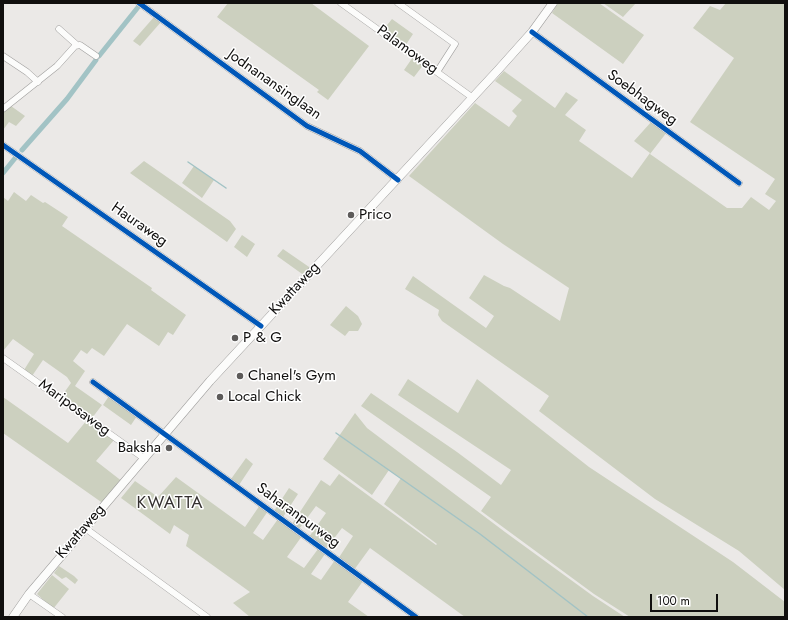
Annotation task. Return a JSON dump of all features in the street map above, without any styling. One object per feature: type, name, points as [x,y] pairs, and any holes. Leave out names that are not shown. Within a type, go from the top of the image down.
[{"type":"main road","name":"Kwattaweg","points":[[13,617],[29,594],[165,434],[261,326],[473,98],[532,32],[553,3]]},
{"type":"street","name":"Jodnanansinglaan","points":[[139,3],[307,126],[360,151],[398,180]]},
{"type":"street","points":[[398,3],[455,44],[437,72]]},
{"type":"street","name":"Palamoweg","points":[[344,4],[473,98]]},
{"type":"street","points":[[59,29],[77,45],[80,45],[96,56]]},
{"type":"street","name":"Soebhagweg","points":[[532,32],[738,183]]},
{"type":"street","points":[[3,109],[57,66],[77,45]]},
{"type":"street","points":[[3,56],[27,72],[38,82]]},
{"type":"street","name":"Hauraweg","points":[[3,145],[261,326]]},
{"type":"street","name":"Mariposaweg","points":[[3,358],[145,459]]},
{"type":"street","name":"Saharanpurweg","points":[[93,382],[416,617]]},
{"type":"street","points":[[85,528],[207,617]]},
{"type":"street","points":[[29,594],[62,617]]},
{"type":"green space","points":[[228,3],[311,3],[369,46],[328,100],[317,92],[319,90],[217,17]]},
{"type":"green space","points":[[558,3],[599,3],[644,35],[623,64],[552,13]]},
{"type":"green space","points":[[603,3],[636,3],[623,17]]},
{"type":"green space","points":[[726,3],[785,3],[785,590],[739,551],[655,499],[539,411],[549,396],[442,321],[438,315],[439,310],[405,289],[413,276],[486,328],[494,316],[469,298],[484,275],[510,288],[560,321],[569,288],[503,244],[409,176],[475,103],[509,127],[517,116],[512,111],[522,100],[495,81],[504,71],[555,108],[566,92],[578,100],[565,115],[586,130],[579,141],[632,178],[650,153],[634,141],[652,121],[667,132],[650,154],[727,208],[742,208],[751,197],[769,210],[776,201],[765,194],[775,179],[690,122],[734,58],[693,28],[710,6],[720,10]]},
{"type":"green space","points":[[154,17],[161,22],[140,46],[133,41]]},
{"type":"green space","points":[[392,19],[413,34],[405,46],[383,30]]},
{"type":"green space","points":[[413,57],[424,64],[414,77],[404,70]]},
{"type":"green space","points":[[11,106],[25,116],[16,126],[9,122],[3,130],[3,112]]},
{"type":"green space","points":[[144,161],[230,221],[236,229],[227,242],[130,173]]},
{"type":"green space","points":[[194,166],[214,180],[202,198],[182,183]]},
{"type":"green space","points":[[14,192],[26,201],[31,195],[68,217],[62,226],[152,288],[151,290],[186,315],[173,335],[168,332],[159,346],[127,324],[104,356],[92,348],[87,354],[81,350],[73,361],[85,371],[75,386],[102,405],[92,418],[61,397],[71,383],[67,377],[43,360],[32,376],[24,370],[34,354],[13,339],[3,351],[3,197],[8,201]]},
{"type":"green space","points":[[242,235],[255,244],[247,257],[234,247]]},
{"type":"green space","points":[[283,249],[312,269],[305,276],[277,256]]},
{"type":"green space","points":[[346,306],[358,316],[362,324],[358,331],[349,331],[345,336],[330,325]]},
{"type":"green space","points":[[408,379],[458,413],[477,379],[589,467],[733,562],[785,602],[785,617],[630,617],[594,594],[481,511],[491,497],[361,406],[371,393],[457,452],[501,485],[511,470],[398,395]]},
{"type":"green space","points":[[109,396],[137,416],[131,425],[103,405]]},
{"type":"green space","points":[[3,397],[68,443],[87,420],[114,440],[96,461],[123,482],[104,504],[3,433]]},
{"type":"green space","points":[[355,413],[367,428],[505,532],[593,596],[625,617],[465,617],[370,548],[354,570],[338,559],[353,536],[342,528],[326,549],[309,537],[326,513],[316,506],[299,529],[292,524],[321,480],[330,486],[339,474],[436,545],[437,544],[384,504],[401,478],[389,470],[372,495],[323,459]]},
{"type":"green space","points":[[246,458],[253,464],[239,485],[231,479]]},
{"type":"green space","points":[[176,477],[245,527],[260,505],[268,511],[253,533],[263,540],[278,519],[302,536],[287,557],[304,568],[318,549],[325,554],[311,574],[321,580],[335,560],[363,581],[348,602],[369,617],[250,617],[233,603],[250,592],[186,546],[189,535],[174,525],[170,534],[121,498],[135,481],[158,497]]},
{"type":"green space","points":[[289,488],[298,494],[283,517],[274,511]]},
{"type":"green space","points":[[59,566],[78,580],[75,584],[66,577],[62,579],[54,573]]},
{"type":"green space","points":[[52,575],[69,589],[53,609],[37,594]]},
{"type":"waterway","points":[[99,56],[139,6]]},
{"type":"waterway","points":[[22,150],[67,99],[96,60]]},
{"type":"waterway","points":[[3,173],[16,157]]},
{"type":"waterway","points":[[188,162],[226,188]]},
{"type":"waterway","points":[[336,433],[480,534],[588,617]]},
{"type":"cycle path","points":[[139,3],[307,126],[360,151],[398,180]]},
{"type":"cycle path","points":[[532,32],[739,183]]},
{"type":"cycle path","points":[[3,145],[261,326]]},
{"type":"cycle path","points":[[93,382],[416,617]]},
{"type":"place","name":"Prico","points":[[351,215]]},
{"type":"place","name":"P & G","points":[[235,338]]},
{"type":"place","name":"Chanel's Gym","points":[[240,376]]},
{"type":"place","name":"Local Chick","points":[[220,397]]},
{"type":"place","name":"Baksha","points":[[169,448]]},
{"type":"district","name":"KWATTA","points":[[170,504]]}]
